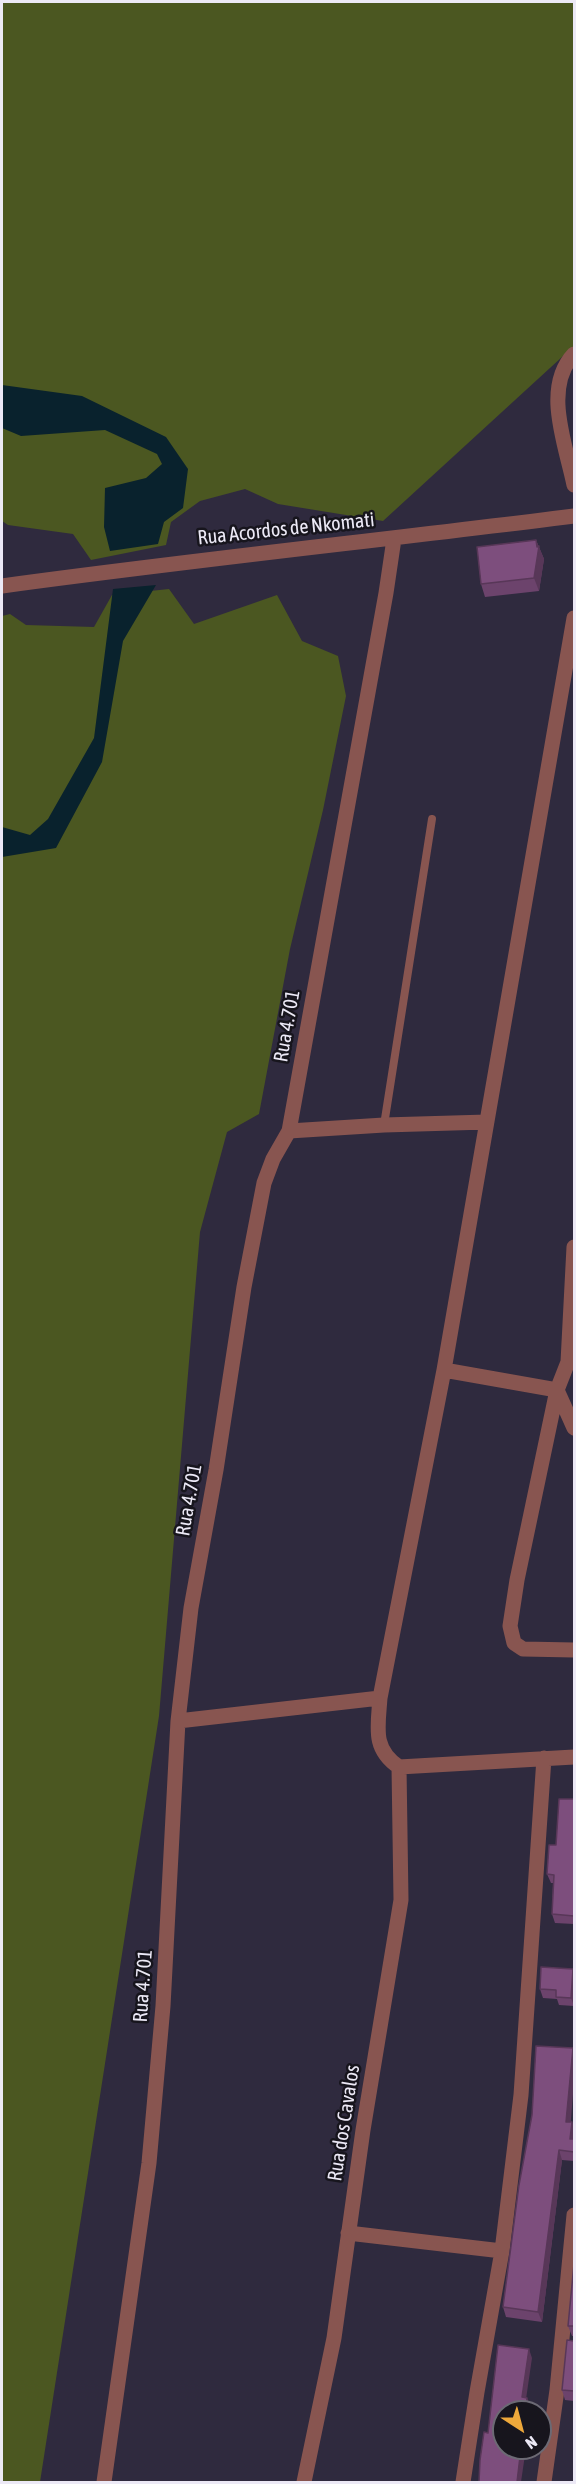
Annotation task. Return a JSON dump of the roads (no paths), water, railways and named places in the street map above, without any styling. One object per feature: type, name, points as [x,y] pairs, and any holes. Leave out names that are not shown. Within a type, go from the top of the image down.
[{"type":"street","points":[[574,354],[568,361],[558,383],[557,402],[574,485]]},
{"type":"street","name":"Rua Acordos de Nkomati","points":[[2,586],[165,564],[394,539],[574,516]]},
{"type":"street","name":"Rua 4.701","points":[[104,2482],[149,2163],[163,2006],[178,1721],[191,1608],[216,1470],[244,1287],[264,1183],[273,1159],[289,1131],[394,539]]},
{"type":"street","points":[[574,618],[444,1370],[380,1698],[377,1738],[389,1761],[399,1767],[574,1757]]},
{"type":"street","points":[[289,1131],[487,1122]]},
{"type":"street","points":[[574,1247],[571,1362],[557,1390],[510,1626],[514,1642],[523,1649],[574,1650]]},
{"type":"street","points":[[444,1370],[557,1390]]},
{"type":"street","points":[[557,1390],[574,1428]]},
{"type":"street","points":[[178,1721],[380,1698]]},
{"type":"street","points":[[463,2482],[502,2251],[521,2095],[544,1758]]},
{"type":"street","name":"Rua dos Cavalos","points":[[304,2482],[334,2338],[348,2233],[400,1900],[399,1767]]},
{"type":"street","points":[[544,2482],[557,2390],[574,2215]]},
{"type":"street","points":[[348,2233],[502,2251]]},
{"type":"lane","points":[[384,1125],[432,819]]},
{"type":"water","points":[[2,385],[82,396],[166,437],[188,469],[183,508],[164,522],[158,544],[110,551],[104,527],[105,488],[146,478],[162,464],[157,454],[105,430],[21,436],[2,428]]},
{"type":"water","points":[[156,585],[123,641],[102,762],[56,848],[2,857],[2,827],[30,835],[48,819],[94,738],[113,589]]}]
